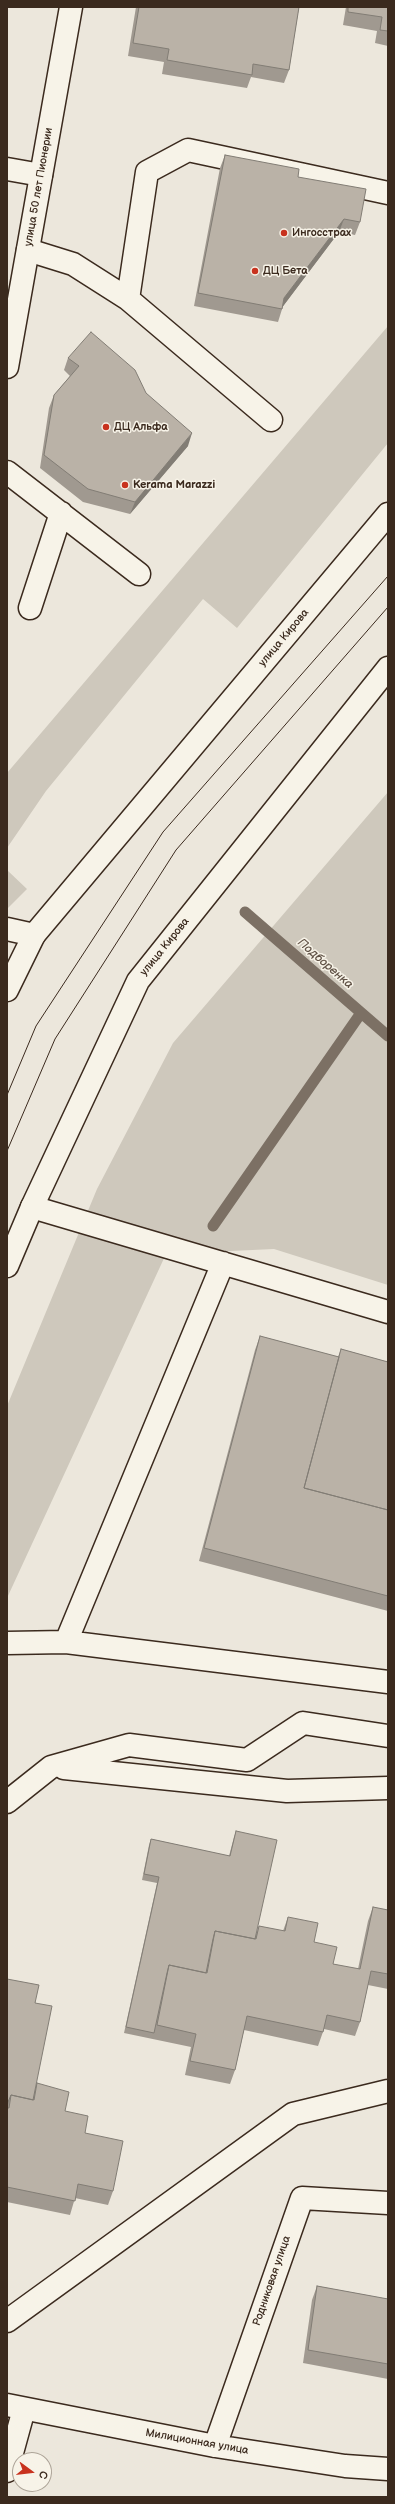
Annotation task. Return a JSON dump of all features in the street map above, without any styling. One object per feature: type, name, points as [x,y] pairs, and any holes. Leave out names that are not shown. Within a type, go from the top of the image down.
[{"type":"main road","name":"улица 50 лет Пионерии","points":[[7,367],[71,7]]},
{"type":"main road","points":[[128,299],[147,172],[188,150],[388,193]]},
{"type":"main road","points":[[7,169],[41,175]]},
{"type":"main road","points":[[28,250],[73,264],[128,299],[271,420]]},
{"type":"main road","points":[[7,472],[140,574]]},
{"type":"main road","points":[[30,608],[61,513]]},
{"type":"main road","name":"улица Кирова","points":[[7,990],[34,935],[388,514]]},
{"type":"main road","name":"улица Кирова","points":[[7,1266],[32,1206],[138,981],[388,668]]},
{"type":"main road","points":[[7,929],[34,935]]},
{"type":"main road","points":[[32,1206],[388,1312]]},
{"type":"main road","points":[[66,1642],[223,1263]]},
{"type":"main road","points":[[7,1643],[66,1642],[388,1682]]},
{"type":"main road","points":[[7,1802],[51,1767],[129,1745],[247,1760],[303,1723],[388,1736]]},
{"type":"main road","points":[[51,1767],[287,1791],[388,1788]]},
{"type":"main road","points":[[7,2321],[293,2114],[388,2091]]},
{"type":"main road","name":"Родниковая улица","points":[[215,2446],[302,2198],[388,2203]]},
{"type":"main road","points":[[7,2471],[16,2407]]},
{"type":"main road","name":"Милиционная улица","points":[[16,2407],[215,2446],[345,2466],[388,2469]]},
{"type":"shaded area","points":[[388,326],[388,443],[237,628],[203,599],[46,791],[7,848],[7,773]]},
{"type":"shaded area","points":[[388,792],[388,1285],[274,1249],[166,1254],[7,1598],[7,1406],[97,1189],[173,1043]]},
{"type":"shaded area","points":[[7,870],[27,889],[7,909]]},
{"type":"building","points":[[139,7],[299,7],[289,70],[253,64],[252,75],[167,60],[169,49],[133,43]]},
{"type":"building","points":[[348,7],[388,7],[388,31],[380,30],[382,17],[348,12]]},
{"type":"building","name":"ДЦ Бета","points":[[225,155],[299,169],[298,177],[366,189],[360,222],[344,219],[284,298],[282,309],[198,293]]},
{"type":"building","name":"ДЦ Альфа","points":[[91,332],[135,370],[146,393],[192,433],[135,502],[88,489],[44,455],[54,395],[79,366],[68,358]]},
{"type":"building","points":[[260,1336],[339,1357],[304,1488],[388,1510],[388,1596],[204,1548]]},
{"type":"building","points":[[341,1349],[388,1362],[388,1510],[304,1488]]},
{"type":"building","points":[[236,1831],[277,1840],[255,1939],[215,1931],[206,1973],[169,1965],[154,2033],[126,2027],[159,1877],[144,1874],[151,1839],[230,1856]]},
{"type":"building","points":[[373,1907],[388,1910],[388,1974],[371,1971],[360,2022],[327,2015],[323,2032],[247,2016],[235,2070],[190,2061],[196,2034],[157,2025],[169,1965],[207,1973],[215,1931],[256,1939],[259,1926],[285,1931],[288,1917],[318,1923],[314,1942],[337,1947],[333,1964],[360,1969]]},
{"type":"building","points":[[7,1979],[39,1985],[35,2003],[52,2006],[33,2100],[11,2095],[7,2108]]},
{"type":"building","points":[[37,2083],[69,2092],[65,2111],[88,2116],[85,2133],[123,2141],[113,2191],[78,2184],[75,2201],[7,2187],[7,2108],[9,2108],[11,2095],[34,2100]]},
{"type":"building","points":[[317,2286],[388,2299],[388,2364],[308,2350]]},
{"type":"waterway","name":"Подборенка","points":[[245,912],[388,1036]]},
{"type":"waterway","points":[[213,1226],[361,1013]]},
{"type":"tram line","points":[[7,1095],[36,1026],[163,832],[388,576]]},
{"type":"tram line","points":[[7,1151],[55,1039],[176,850],[388,607]]},
{"type":"place","name":"Ингосстрах","points":[[284,233]]},
{"type":"place","name":"ДЦ Бета","points":[[255,271]]},
{"type":"place","name":"ДЦ Альфа","points":[[106,427]]},
{"type":"place","name":"Kerama Marazzi","points":[[125,485]]}]
